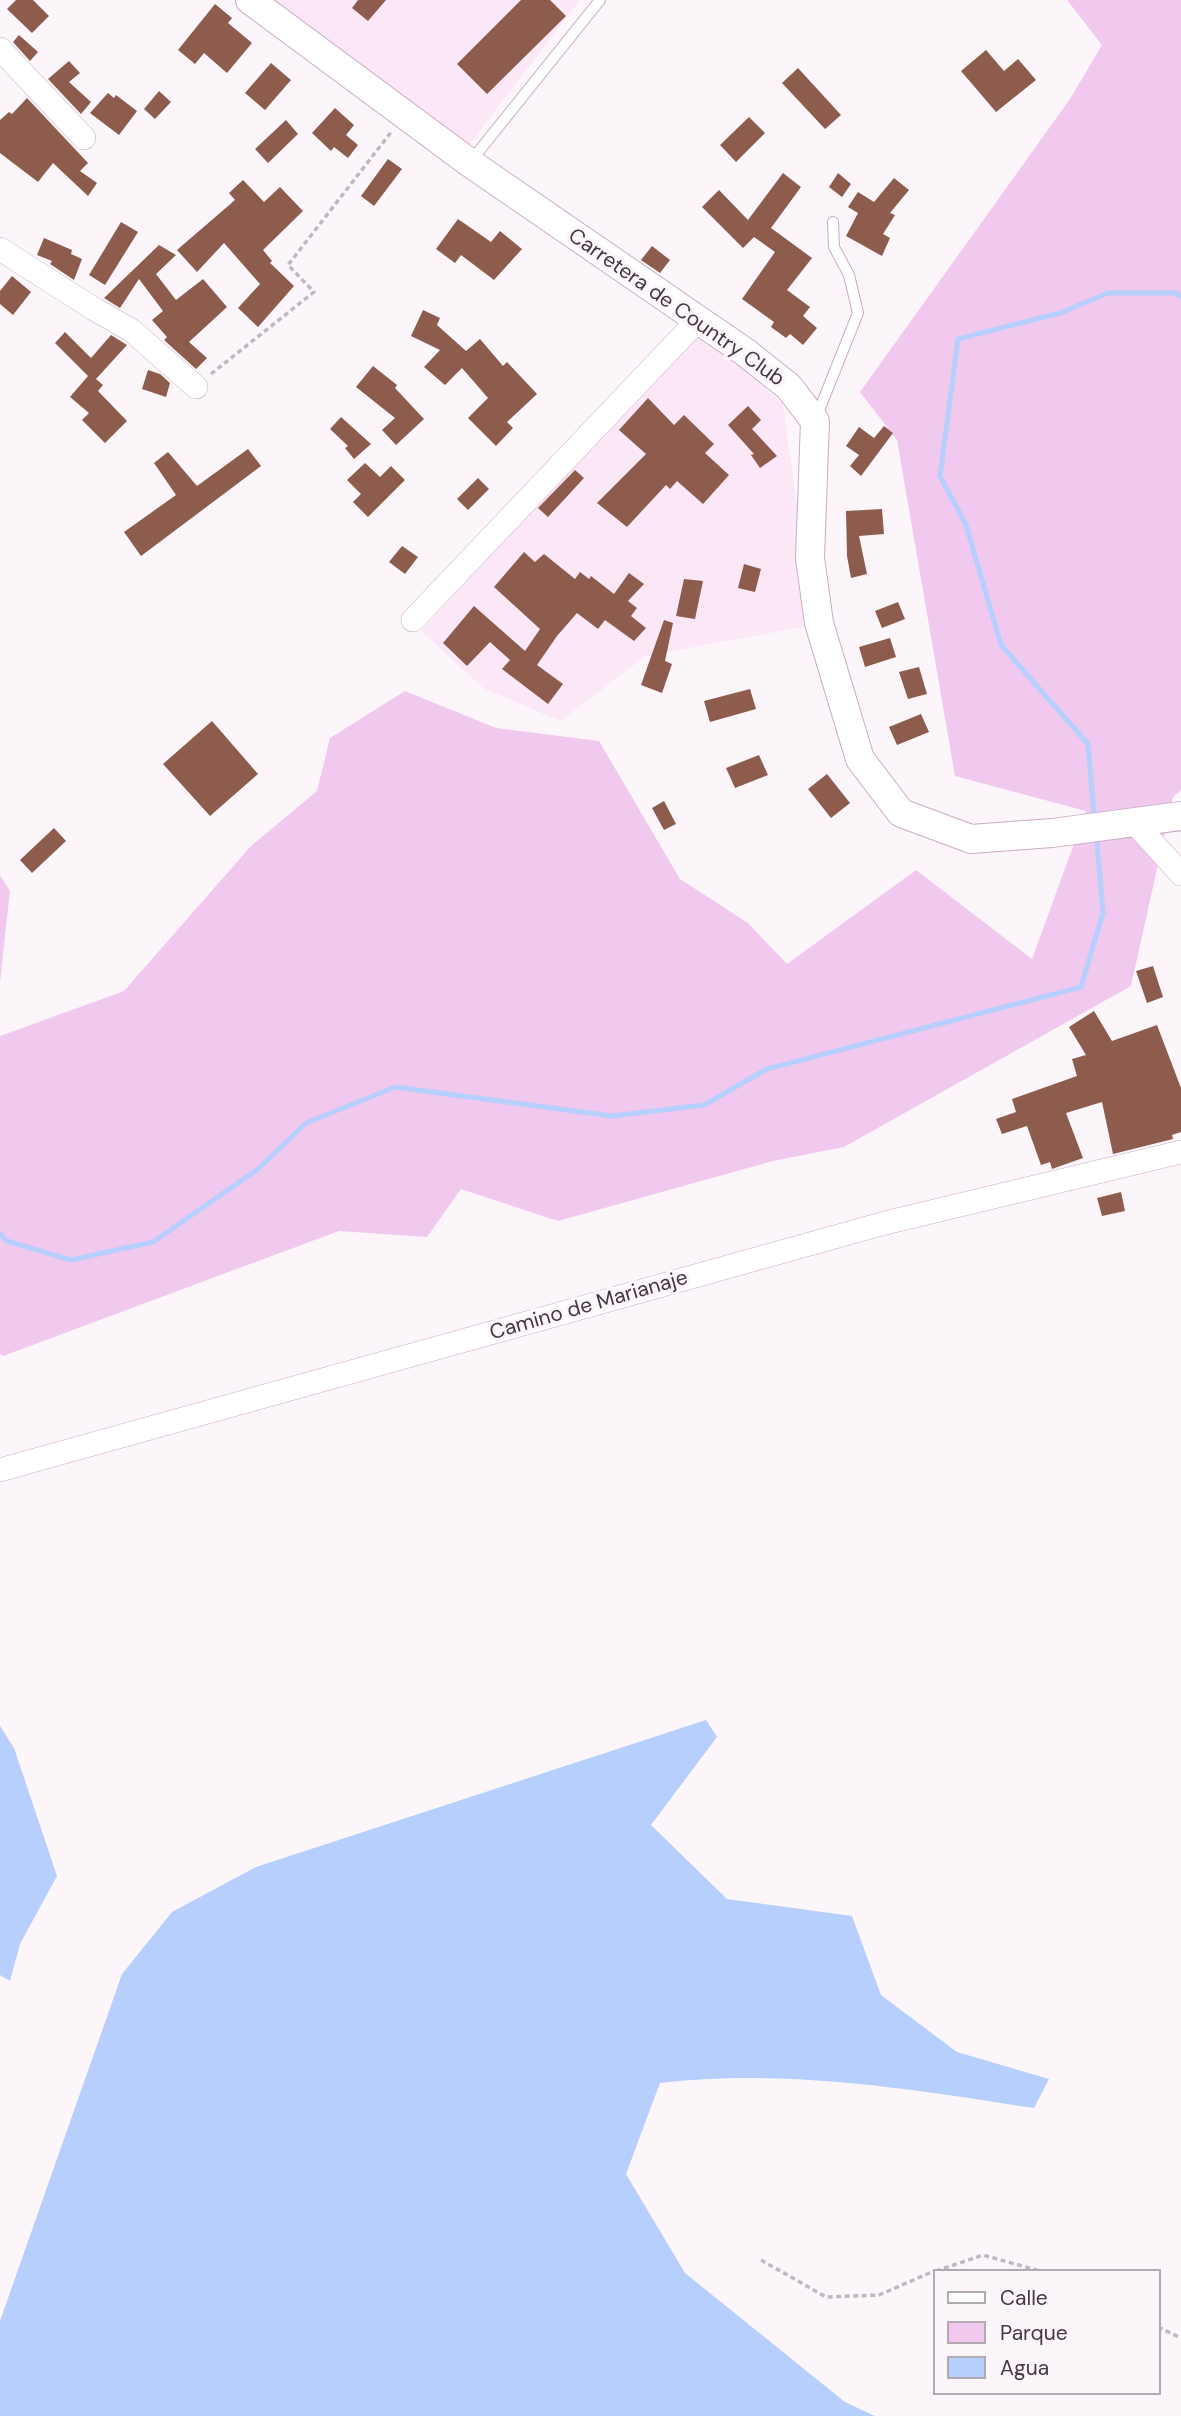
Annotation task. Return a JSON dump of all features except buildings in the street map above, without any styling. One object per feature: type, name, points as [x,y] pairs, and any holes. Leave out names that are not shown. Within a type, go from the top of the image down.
[{"type":"street","name":"Carretera de Country Club","points":[[250,0],[470,163],[745,352],[789,387],[815,421]]},
{"type":"street","points":[[0,49],[83,138]]},
{"type":"street","points":[[0,249],[131,330],[195,387]]},
{"type":"street","points":[[413,620],[697,321]]},
{"type":"street","points":[[815,421],[810,558],[819,622],[860,759],[901,813],[971,839],[1052,834],[1175,819]]},
{"type":"street","points":[[1135,823],[1181,874]]},
{"type":"street","name":"Camino de Marianaje","points":[[0,1470],[885,1223],[1181,1152]]},
{"type":"lane","points":[[470,163],[600,0]]},
{"type":"lane","points":[[815,421],[858,313],[849,275],[834,247],[833,222]]},
{"type":"path","points":[[195,387],[314,292],[288,265],[404,116]]},
{"type":"path","points":[[941,2269],[983,2255],[1033,2269]]},
{"type":"path","points":[[761,2260],[826,2297],[879,2295],[932,2272]]},
{"type":"path","points":[[1160,2328],[1181,2338]]},
{"type":"shaded area","points":[[270,0],[580,0],[466,149]]},
{"type":"shaded area","points":[[697,328],[783,404],[813,625],[646,656],[560,721],[483,688],[421,631]]},
{"type":"green space","points":[[1067,0],[1181,0],[1181,790],[1173,797],[1131,986],[844,1147],[773,1161],[558,1221],[461,1189],[427,1237],[339,1231],[3,1356],[0,1354],[0,1036],[124,991],[251,846],[317,791],[330,738],[405,691],[496,728],[599,741],[680,879],[748,923],[787,964],[916,870],[1032,959],[1086,811],[955,776],[897,440],[860,392],[1070,99],[1102,45]]},
{"type":"green space","points":[[0,875],[10,891],[0,982]]},
{"type":"water","points":[[706,1720],[717,1737],[651,1825],[727,1899],[852,1916],[881,1995],[957,2052],[1049,2079],[1034,2108],[895,2088],[800,2079],[706,2079],[660,2083],[626,2174],[685,2273],[845,2402],[875,2416],[0,2416],[0,2321],[122,1974],[172,1912],[256,1867]]},
{"type":"water","points":[[0,1726],[14,1748],[57,1876],[20,1944],[10,1981],[0,1975]]},
{"type":"waterway","points":[[1094,815],[1088,744],[1001,645],[966,525],[940,476],[958,339],[1060,313],[1108,293],[1176,293],[1181,297]]},
{"type":"waterway","points":[[0,1234],[7,1241],[71,1260],[153,1242],[258,1169],[306,1123],[395,1087],[612,1116],[704,1105],[767,1069],[1081,987],[1103,913],[1097,843]]}]
